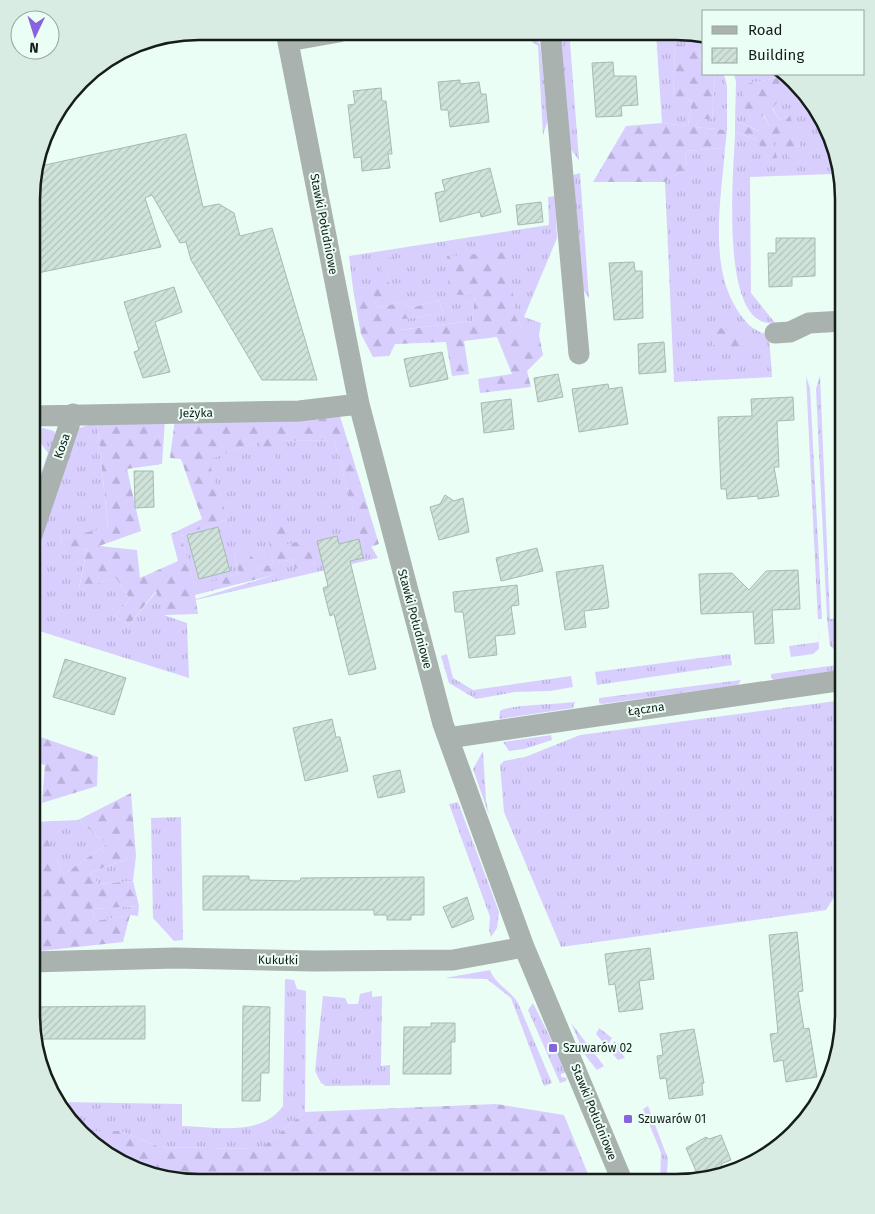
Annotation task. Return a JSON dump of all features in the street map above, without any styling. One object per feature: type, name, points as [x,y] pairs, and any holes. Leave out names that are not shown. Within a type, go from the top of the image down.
[{"type":"street","name":"Stawki Południowe","points":[[288,40],[359,404],[448,738],[524,947],[619,1174]]},
{"type":"street","points":[[551,40],[579,354]]},
{"type":"street","points":[[775,333],[790,332],[809,323],[835,322]]},
{"type":"street","name":"Jeżyka","points":[[40,416],[299,411],[359,404]]},
{"type":"street","name":"Kosa","points":[[40,511],[73,414]]},
{"type":"street","name":"Łączna","points":[[448,738],[835,681]]},
{"type":"street","name":"Kukułki","points":[[40,962],[175,958],[314,961],[453,960],[524,947]]},
{"type":"green space","points":[[530,40],[537,40],[540,44],[548,120],[543,135],[538,46]]},
{"type":"green space","points":[[560,40],[572,40],[570,42],[579,160],[569,147]]},
{"type":"green space","points":[[656,40],[702,42],[702,61],[699,49],[675,45],[673,103],[692,100],[688,126],[662,123]]},
{"type":"green space","points":[[675,44],[699,49],[702,75],[715,75],[712,119],[700,119],[695,127],[727,130],[725,148],[686,151],[685,169],[665,182],[593,182],[626,126],[662,123],[688,126],[692,100],[673,104]]},
{"type":"green space","points":[[715,75],[724,75],[727,87],[727,130],[695,127],[700,119],[712,119]]},
{"type":"green space","points":[[734,75],[775,75],[802,102],[814,120],[827,148],[833,171],[833,174],[750,177],[751,293],[776,324],[761,321],[748,309],[740,289],[735,263],[732,203],[735,132],[758,140],[780,133],[794,147],[800,146],[789,116],[779,119],[772,107],[777,78],[745,84],[769,125],[761,131],[735,121],[736,82]]},
{"type":"green space","points":[[777,78],[785,94],[772,108],[779,119],[790,116],[800,146],[794,147],[796,160],[791,162],[780,133],[772,137],[777,158],[764,159],[758,140],[735,132],[735,121],[760,131],[769,125],[764,115],[754,120],[742,105],[745,84]]},
{"type":"green space","points":[[725,148],[719,217],[721,264],[726,286],[735,307],[751,327],[769,336],[772,377],[674,382],[665,182],[685,169],[686,151]]},
{"type":"green space","points":[[580,173],[589,299],[581,286],[573,175]]},
{"type":"green space","points":[[555,196],[557,238],[524,317],[541,323],[539,335],[526,335],[515,316],[475,296],[472,321],[398,330],[398,320],[443,313],[439,300],[411,308],[401,302],[378,308],[374,301],[391,287],[387,278],[402,258],[371,296],[362,287],[353,289],[349,256],[549,225],[548,197]]},
{"type":"green space","points":[[509,252],[515,316],[526,335],[539,335],[543,355],[527,371],[531,387],[480,393],[478,379],[512,374],[497,337],[464,341],[469,374],[452,376],[446,342],[395,344],[389,356],[373,357],[361,334],[353,289],[362,287],[371,295],[369,287],[381,283],[381,259],[402,258],[399,273],[387,278],[391,287],[401,282],[402,289],[374,301],[378,308],[401,302],[411,308],[439,300],[443,313],[398,320],[399,330],[472,321],[475,296],[449,294],[447,256]]},
{"type":"green space","points":[[711,326],[754,336],[749,350],[713,345]]},
{"type":"green space","points":[[820,375],[830,619],[835,618],[835,650],[830,646],[827,619],[816,389]]},
{"type":"green space","points":[[806,376],[810,388],[822,619],[818,619],[818,627]]},
{"type":"green space","points":[[340,416],[379,544],[364,549],[334,440],[278,441],[274,466],[258,441],[208,460],[228,519],[181,536],[195,587],[239,573],[234,555],[250,554],[259,567],[273,564],[266,525],[286,526],[285,545],[305,540],[315,564],[295,569],[292,559],[277,563],[278,574],[195,595],[198,614],[164,615],[156,591],[129,625],[114,616],[130,599],[116,578],[79,589],[87,548],[66,555],[60,539],[108,527],[97,422],[165,420],[162,464],[127,469],[141,531],[99,546],[137,550],[140,578],[178,561],[171,534],[202,519],[181,459],[170,458],[175,419]]},
{"type":"green space","points":[[97,422],[108,528],[60,539],[66,554],[87,548],[79,588],[116,578],[130,599],[114,616],[129,625],[157,591],[164,615],[187,623],[189,678],[40,631],[40,523],[66,446],[74,430]]},
{"type":"green space","points":[[40,429],[54,431],[56,435],[40,490],[40,476],[48,453],[40,442]]},
{"type":"green space","points":[[334,440],[364,548],[371,546],[378,558],[187,602],[277,574],[277,563],[292,559],[295,569],[315,563],[285,545],[267,525],[273,564],[259,567],[234,555],[239,573],[195,588],[181,536],[228,519],[207,460],[258,441]]},
{"type":"green space","points":[[819,642],[819,649],[813,654],[791,657],[789,646]]},
{"type":"green space","points":[[447,654],[453,678],[473,690],[571,676],[573,687],[550,691],[515,692],[476,699],[449,683],[441,656]]},
{"type":"green space","points":[[730,654],[732,665],[597,685],[595,672]]},
{"type":"green space","points":[[835,665],[835,671],[774,680],[771,678],[771,674]]},
{"type":"green space","points":[[741,680],[738,685],[599,703],[599,698]]},
{"type":"green space","points":[[835,701],[835,896],[826,910],[561,947],[504,812],[500,765],[504,761],[525,757],[580,735]]},
{"type":"green space","points":[[575,702],[573,708],[499,719],[500,711],[504,709]]},
{"type":"green space","points":[[551,735],[552,740],[524,749],[509,751],[503,742]]},
{"type":"green space","points":[[40,737],[98,757],[97,786],[42,803],[45,765],[40,763]]},
{"type":"green space","points":[[483,751],[486,800],[489,815],[473,769]]},
{"type":"green space","points":[[131,793],[136,856],[91,872],[98,884],[133,881],[139,906],[92,909],[95,921],[130,915],[123,942],[40,951],[40,883],[43,883],[40,873],[40,844],[47,839],[64,874],[107,844],[78,820]]},
{"type":"green space","points":[[458,802],[499,912],[497,928],[491,937],[489,930],[490,917],[449,804]]},
{"type":"green space","points":[[181,817],[183,940],[174,941],[153,918],[151,818]]},
{"type":"green space","points":[[78,820],[107,844],[64,874],[47,840],[43,884],[40,884],[40,822]]},
{"type":"green space","points":[[136,856],[133,881],[98,884],[91,872]]},
{"type":"green space","points":[[139,906],[138,916],[130,915],[95,921],[92,909]]},
{"type":"green space","points":[[490,970],[495,979],[518,1003],[552,1083],[544,1086],[511,998],[487,979],[445,978]]},
{"type":"green space","points":[[285,979],[294,980],[297,989],[306,991],[305,1112],[260,1149],[160,1147],[120,1131],[90,1131],[79,1120],[66,1102],[182,1104],[182,1126],[223,1128],[237,1128],[263,1122],[274,1116],[283,1106]]},
{"type":"green space","points":[[372,991],[372,997],[382,996],[381,1066],[390,1065],[390,1085],[326,1086],[321,1083],[315,1071],[323,996],[345,998],[348,1004],[358,1004],[360,994]]},
{"type":"green space","points":[[533,1003],[567,1072],[561,1074],[561,1077],[567,1078],[566,1081],[560,1083],[528,1010]]},
{"type":"green space","points":[[571,1023],[604,1066],[597,1070],[585,1055]]},
{"type":"green space","points":[[599,1028],[612,1038],[608,1045],[611,1047],[614,1041],[627,1051],[622,1053],[625,1058],[618,1060],[596,1034]]},
{"type":"green space","points":[[496,1104],[564,1115],[588,1174],[178,1173],[158,1169],[119,1153],[90,1131],[120,1131],[160,1147],[260,1149],[305,1112]]},
{"type":"green space","points":[[648,1106],[668,1159],[667,1174],[660,1174],[661,1153],[643,1109]]},
{"type":"building","points":[[613,62],[614,76],[636,76],[638,105],[621,106],[622,116],[596,117],[592,63]]},
{"type":"building","points":[[460,80],[460,84],[479,82],[481,94],[486,94],[489,122],[450,127],[448,110],[441,110],[438,82]]},
{"type":"building","points":[[381,88],[382,101],[386,101],[392,154],[388,154],[390,168],[362,171],[361,157],[354,158],[348,105],[355,104],[353,91]]},
{"type":"building","points":[[186,134],[203,207],[219,204],[234,213],[240,236],[272,228],[317,380],[262,380],[191,260],[186,242],[180,243],[152,195],[145,198],[161,247],[40,273],[40,199],[44,165]]},
{"type":"building","points":[[490,168],[501,212],[481,217],[480,212],[440,222],[435,193],[445,191],[442,180]]},
{"type":"building","points":[[541,202],[543,222],[518,225],[516,205]]},
{"type":"building","points":[[776,238],[815,238],[815,276],[792,277],[792,286],[769,287],[768,253],[776,253]]},
{"type":"building","points":[[634,262],[635,271],[642,271],[643,318],[614,320],[609,263]]},
{"type":"building","points":[[174,287],[182,312],[155,322],[170,372],[143,378],[134,352],[139,350],[124,302]]},
{"type":"building","points":[[664,342],[666,372],[639,374],[638,344]]},
{"type":"building","points":[[442,352],[448,379],[410,387],[404,359]]},
{"type":"building","points":[[558,374],[563,397],[538,402],[534,378]]},
{"type":"building","points":[[608,384],[609,389],[622,387],[628,424],[579,432],[572,389]]},
{"type":"building","points":[[793,397],[794,420],[777,421],[779,467],[774,467],[779,496],[758,499],[758,496],[727,499],[726,489],[721,489],[718,417],[752,416],[751,399]]},
{"type":"building","points":[[511,399],[514,429],[484,433],[481,403]]},
{"type":"building","points":[[134,471],[153,471],[154,507],[135,508]]},
{"type":"building","points":[[445,495],[454,501],[463,498],[469,532],[439,540],[430,507],[440,504]]},
{"type":"building","points":[[218,527],[230,571],[199,579],[187,535]]},
{"type":"building","points":[[337,536],[339,544],[359,539],[363,558],[350,561],[376,669],[349,675],[334,614],[330,616],[323,588],[328,586],[317,541]]},
{"type":"building","points":[[537,548],[543,571],[501,581],[496,558]]},
{"type":"building","points":[[603,565],[608,608],[584,611],[586,627],[565,630],[556,572]]},
{"type":"building","points":[[798,570],[800,609],[772,610],[774,643],[755,644],[753,612],[701,614],[699,574],[732,573],[749,590],[766,571]]},
{"type":"building","points":[[517,585],[519,605],[511,606],[515,634],[495,636],[497,655],[469,658],[463,612],[455,612],[453,592]]},
{"type":"building","points":[[65,659],[126,678],[114,715],[53,697]]},
{"type":"building","points":[[332,719],[336,737],[340,737],[348,771],[305,781],[293,728]]},
{"type":"building","points":[[400,770],[405,792],[378,798],[373,776]]},
{"type":"building","points":[[203,876],[249,876],[249,880],[300,881],[301,878],[424,877],[424,915],[411,915],[411,920],[387,920],[387,915],[374,915],[374,910],[203,910]]},
{"type":"building","points":[[467,897],[474,919],[452,928],[443,907]]},
{"type":"building","points":[[797,932],[803,991],[798,992],[804,1029],[809,1028],[817,1077],[786,1082],[783,1060],[774,1062],[770,1034],[778,1033],[769,935]]},
{"type":"building","points":[[650,948],[654,979],[639,981],[643,1009],[619,1012],[615,984],[609,985],[605,954]]},
{"type":"building","points":[[145,1006],[145,1039],[42,1039],[40,1007]]},
{"type":"building","points":[[243,1006],[270,1007],[269,1073],[261,1073],[260,1101],[242,1101]]},
{"type":"building","points":[[431,1023],[455,1023],[455,1042],[451,1042],[451,1074],[403,1074],[404,1027],[431,1027]]},
{"type":"building","points":[[694,1029],[704,1083],[702,1084],[703,1095],[669,1099],[666,1078],[660,1079],[657,1056],[663,1055],[660,1034]]},
{"type":"building","points":[[721,1135],[731,1160],[721,1164],[722,1167],[697,1173],[686,1148],[706,1137],[709,1139]]},
{"type":"place","name":"Szuwarów 02","points":[[553,1048]]},
{"type":"place","name":"Szuwarów 01","points":[[628,1119]]}]
